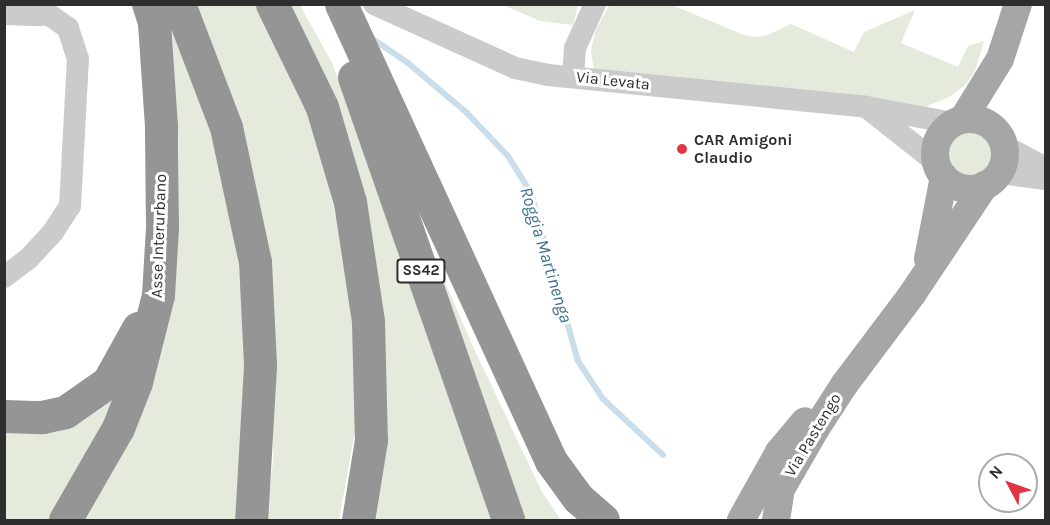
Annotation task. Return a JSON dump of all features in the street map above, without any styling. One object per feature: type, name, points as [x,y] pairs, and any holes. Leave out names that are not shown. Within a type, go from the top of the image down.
[{"type":"highway","name":"Asse Interurbano","points":[[65,520],[118,428],[136,382],[158,295],[162,227],[161,126],[153,22],[148,4]]},
{"type":"highway","points":[[179,4],[226,127],[255,262],[260,366],[251,520]]},
{"type":"highway","points":[[272,4],[322,107],[350,202],[368,321],[371,440],[358,520]]},
{"type":"highway","points":[[342,9],[551,461],[578,498],[603,520]]},
{"type":"highway","name":"SS42","points":[[342,9],[349,63],[508,520]]},
{"type":"highway","points":[[4,416],[42,417],[64,412],[108,381],[125,354],[141,321],[162,227]]},
{"type":"main road","points":[[1000,59],[997,160],[976,188],[959,187],[940,170],[936,145],[946,128],[958,121],[1000,59],[1018,4]]},
{"type":"main road","points":[[958,121],[980,120],[997,160]]},
{"type":"main road","name":"Via Pastengo","points":[[776,520],[781,489],[844,385],[924,275],[997,160]]},
{"type":"main road","name":"Via Pastengo","points":[[924,275],[940,170]]},
{"type":"main road","name":"Via Pastengo","points":[[741,520],[779,452],[805,420],[844,385]]},
{"type":"street","points":[[4,277],[28,260],[70,206],[78,59],[68,28],[51,16],[23,4]]},
{"type":"street","points":[[573,77],[575,48],[595,4]]},
{"type":"street","name":"Via Levata","points":[[342,9],[515,68],[573,77],[866,106],[958,121]]},
{"type":"street","points":[[4,14],[51,16]]},
{"type":"street","points":[[866,106],[940,170]]},
{"type":"street","points":[[997,160],[1046,168]]},
{"type":"street","points":[[997,160],[1046,179]]},
{"type":"green space","points":[[610,4],[672,5],[744,35],[756,37],[768,35],[791,24],[854,52],[864,32],[915,10],[901,43],[958,67],[968,46],[984,41],[975,71],[965,85],[951,96],[923,108],[594,71],[591,50],[596,29]]},
{"type":"green space","points":[[195,5],[259,5],[304,100],[318,145],[343,243],[356,320],[356,425],[339,520],[266,520],[273,461],[274,344]]},
{"type":"green space","points":[[290,5],[300,5],[332,63],[401,240],[498,520],[373,520],[385,395]]},
{"type":"green space","points":[[503,5],[578,5],[573,25],[540,21]]},
{"type":"green space","points":[[164,9],[215,129],[247,315],[238,520],[75,520],[175,256],[179,204],[179,144]]},
{"type":"green space","points":[[966,133],[976,133],[988,140],[995,152],[995,162],[988,174],[976,181],[966,181],[951,170],[947,162],[947,152],[958,137]]},
{"type":"green space","points":[[401,182],[476,353],[542,492],[561,520],[521,520]]},
{"type":"green space","points":[[111,394],[117,397],[53,520],[5,520],[4,425]]},
{"type":"waterway","name":"Roggia Martinenga","points":[[370,37],[408,63],[467,113],[508,156],[531,193],[578,361],[603,399],[663,455]]},
{"type":"place","name":"CAR Amigoni Claudio","points":[[682,149]]}]
